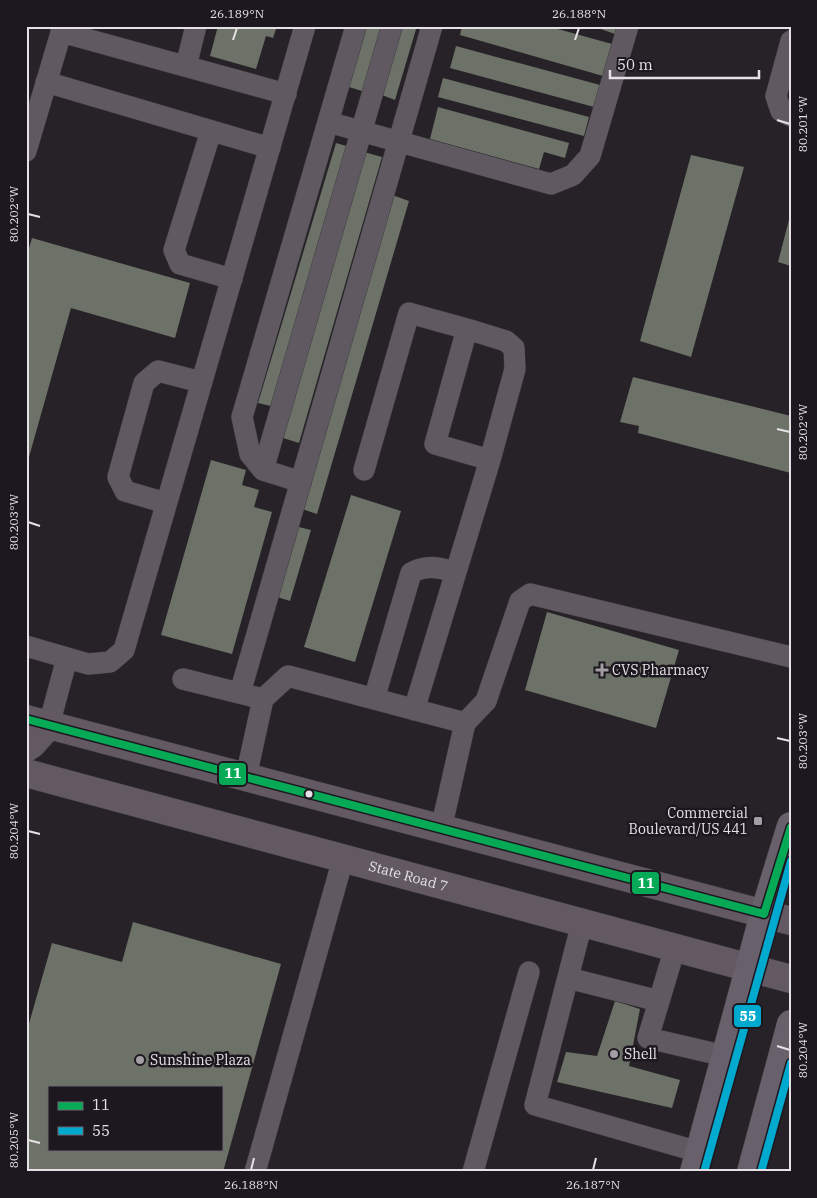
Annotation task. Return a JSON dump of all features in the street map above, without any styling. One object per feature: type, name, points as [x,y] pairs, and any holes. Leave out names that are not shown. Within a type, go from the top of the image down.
[{"type":"highway","points":[[697,1162],[764,914],[791,826]]},
{"type":"highway","points":[[751,1172],[791,1024]]},
{"type":"main road","points":[[26,748],[32,744],[37,722],[791,921]]},
{"type":"main road","name":"State Road 7","points":[[26,773],[791,979]]},
{"type":"lane","points":[[186,66],[196,26]]},
{"type":"lane","points":[[26,646],[88,664],[110,662],[124,650],[305,26]]},
{"type":"lane","points":[[301,482],[263,470],[250,454],[242,417],[356,26]]},
{"type":"lane","points":[[263,470],[392,26]]},
{"type":"lane","points":[[240,693],[432,26]]},
{"type":"lane","points":[[328,122],[550,184],[572,175],[590,156],[628,26]]},
{"type":"lane","points":[[26,151],[62,29],[286,94]]},
{"type":"lane","points":[[786,113],[776,96],[791,41]]},
{"type":"lane","points":[[46,82],[270,148]]},
{"type":"lane","points":[[211,131],[174,250],[180,264],[232,279]]},
{"type":"lane","points":[[364,470],[409,313],[506,341],[514,348],[515,369],[490,460],[414,710]]},
{"type":"lane","points":[[467,329],[435,444],[490,460]]},
{"type":"lane","points":[[166,503],[125,491],[118,477],[144,383],[158,372],[202,382]]},
{"type":"lane","points":[[374,699],[411,572],[422,567],[433,566],[456,572]]},
{"type":"lane","points":[[441,829],[465,723],[486,701],[520,601],[530,594],[791,657]]},
{"type":"lane","points":[[37,722],[67,658]]},
{"type":"lane","points":[[246,777],[263,699],[288,676],[465,723]]},
{"type":"lane","points":[[183,679],[263,699]]},
{"type":"lane","points":[[255,1172],[343,859]]},
{"type":"lane","points":[[582,923],[535,1105],[697,1162]]},
{"type":"lane","points":[[675,948],[648,1038],[725,1056]]},
{"type":"lane","points":[[473,1172],[529,972]]},
{"type":"lane","points":[[568,978],[659,1001]]},
{"type":"building","points":[[218,26],[277,26],[273,38],[266,36],[256,69],[210,56]]},
{"type":"building","points":[[367,26],[385,26],[365,92],[349,87]]},
{"type":"building","points":[[401,26],[417,26],[395,100],[382,95]]},
{"type":"building","points":[[462,26],[547,26],[612,44],[603,76],[460,35]]},
{"type":"building","points":[[592,26],[618,26],[615,34]]},
{"type":"building","points":[[456,46],[600,85],[594,107],[450,68]]},
{"type":"building","points":[[443,78],[589,117],[584,136],[438,97]]},
{"type":"building","points":[[438,107],[569,143],[565,158],[544,152],[539,169],[430,139]]},
{"type":"building","points":[[336,143],[350,147],[275,407],[258,403]]},
{"type":"building","points":[[364,152],[382,157],[299,443],[280,437]]},
{"type":"building","points":[[691,155],[744,167],[691,357],[640,341]]},
{"type":"building","points":[[392,195],[409,201],[317,514],[299,508]]},
{"type":"building","points":[[791,216],[791,266],[778,262]]},
{"type":"building","points":[[32,238],[190,283],[175,338],[71,308],[27,464],[26,258]]},
{"type":"building","points":[[633,377],[791,416],[791,473],[638,433],[639,426],[620,422]]},
{"type":"building","points":[[211,460],[246,470],[242,485],[259,490],[254,507],[272,512],[232,654],[161,635]]},
{"type":"building","points":[[351,495],[401,511],[355,662],[304,647]]},
{"type":"building","points":[[295,526],[311,530],[290,601],[274,596]]},
{"type":"building","name":"CVS Pharmacy","points":[[547,612],[679,650],[656,728],[525,690]]},
{"type":"building","name":"Sunshine Plaza","points":[[133,922],[281,964],[223,1172],[26,1172],[26,1034],[52,943],[122,962]]},
{"type":"building","name":"Shell","points":[[615,1001],[640,1009],[629,1066],[680,1080],[672,1108],[557,1082],[566,1052],[597,1056]]},
{"type":"transit line","name":"11","points":[[26,719],[764,914],[791,827]]},
{"type":"transit line","name":"55","points":[[704,1172],[791,861]]},
{"type":"transit line","name":"55","points":[[761,1172],[791,1063]]},
{"type":"place","name":"CVS Pharmacy","points":[[602,670]]},
{"type":"place","name":"Commercial Boulevard/US 441","points":[[758,821]]},
{"type":"place","name":"Shell","points":[[614,1054]]},
{"type":"place","name":"Sunshine Plaza","points":[[140,1060]]}]
